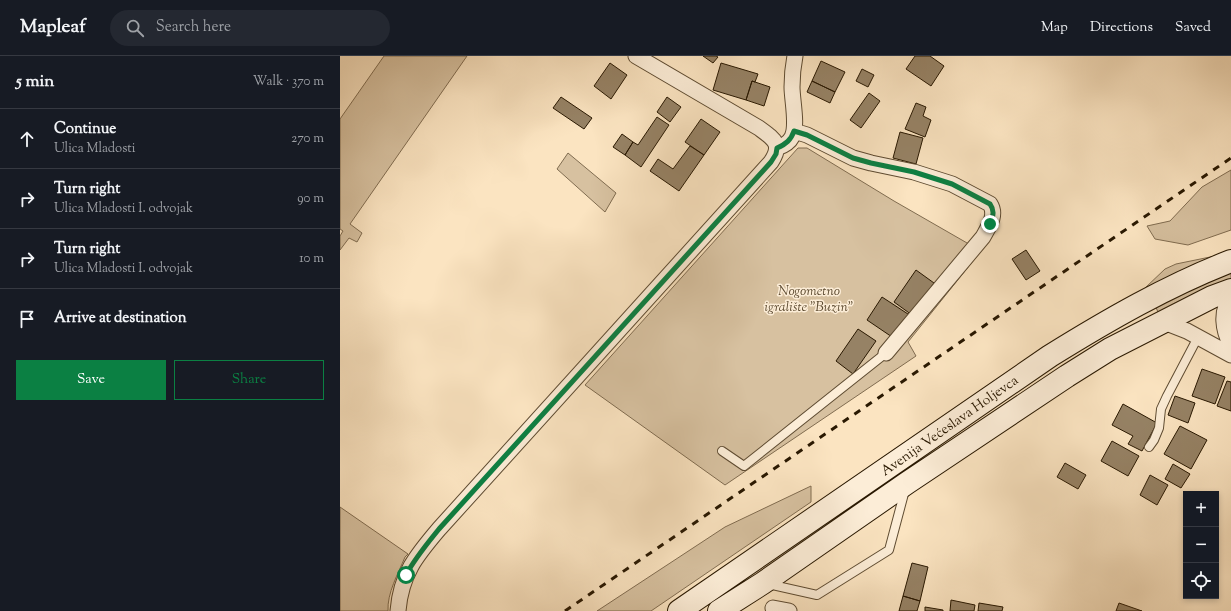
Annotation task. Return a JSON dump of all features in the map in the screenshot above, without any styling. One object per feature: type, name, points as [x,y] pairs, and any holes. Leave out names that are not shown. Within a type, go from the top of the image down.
[{"type":"main road","name":"Avenija Većeslava Holjevca","points":[[679,611],[1050,356],[1100,325],[1153,296],[1231,261]]},
{"type":"main road","name":"Avenija Većeslava Holjevca","points":[[720,611],[1067,376],[1110,349],[1212,297],[1231,290]]},
{"type":"street","points":[[398,611],[401,590],[412,563],[439,529],[771,162],[776,154],[777,148],[775,142],[770,136],[759,128],[636,56]]},
{"type":"street","points":[[777,148],[785,145],[792,137],[794,131],[792,82],[795,56]]},
{"type":"street","points":[[794,131],[807,135],[853,158],[928,176],[952,184],[990,204],[993,208],[993,216],[984,237],[886,353]]},
{"type":"street","points":[[1231,296],[1224,312],[1224,325],[1227,338],[1231,346]]},
{"type":"street","points":[[1164,322],[1187,331],[1231,355]]},
{"type":"street","points":[[773,608],[789,611]]},
{"type":"lane","points":[[1149,447],[1159,428],[1162,409],[1167,396],[1198,337]]},
{"type":"lane","points":[[722,451],[744,466],[886,353]]},
{"type":"lane","points":[[763,583],[818,595],[889,550],[907,483]]},
{"type":"green space","points":[[384,56],[467,56],[350,224],[362,233],[357,242],[349,238],[340,250],[340,236],[343,231],[340,229],[340,119]]},
{"type":"green space","name":"Nogometno igralište \"Buzin\"","points":[[798,148],[807,148],[894,201],[981,251],[908,342],[916,356],[725,485],[585,385]]},
{"type":"green space","points":[[568,153],[616,193],[605,212],[557,169]]},
{"type":"green space","points":[[1231,170],[1231,230],[1188,245],[1155,239],[1147,226],[1170,221],[1202,187]]},
{"type":"green space","points":[[1231,250],[1231,253],[1189,268],[1145,288],[1165,269],[1176,264],[1215,256]]},
{"type":"green space","points":[[1231,272],[1231,282],[1158,312],[1154,303]]},
{"type":"green space","points":[[811,486],[811,502],[651,611],[597,611],[725,527]]},
{"type":"green space","points":[[340,507],[408,554],[405,557],[389,597],[388,611],[340,611]]},
{"type":"building","points":[[703,56],[716,56],[718,57],[713,63]]},
{"type":"building","points":[[915,56],[930,56],[944,66],[931,86],[906,69]]},
{"type":"building","points":[[821,61],[845,72],[835,92],[812,81]]},
{"type":"building","points":[[610,63],[627,75],[611,99],[594,86]]},
{"type":"building","points":[[721,63],[758,74],[755,82],[752,81],[746,100],[713,90]]},
{"type":"building","points":[[862,69],[874,75],[868,87],[856,81]]},
{"type":"building","points":[[752,81],[770,87],[764,106],[746,100]]},
{"type":"building","points":[[812,81],[835,92],[830,103],[807,92]]},
{"type":"building","points":[[869,93],[880,101],[861,128],[850,120]]},
{"type":"building","points":[[561,97],[592,118],[584,129],[553,108]]},
{"type":"building","points":[[667,97],[681,107],[670,122],[657,112]]},
{"type":"building","points":[[916,103],[926,107],[923,116],[931,120],[925,137],[905,129]]},
{"type":"building","points":[[657,117],[669,125],[641,167],[625,155],[633,142],[638,145]]},
{"type":"building","points":[[701,119],[720,132],[704,155],[685,142]]},
{"type":"building","points":[[900,132],[923,138],[916,164],[893,158]]},
{"type":"building","points":[[622,134],[633,142],[625,155],[613,147]]},
{"type":"building","points":[[690,146],[704,155],[679,191],[650,171],[658,159],[673,169]]},
{"type":"building","points":[[1026,250],[1040,271],[1026,280],[1012,259]]},
{"type":"building","points":[[916,270],[934,283],[912,315],[894,302]]},
{"type":"building","points":[[882,297],[911,316],[895,339],[867,320]]},
{"type":"building","points":[[858,329],[876,341],[853,374],[836,361]]},
{"type":"building","points":[[1202,369],[1225,377],[1215,404],[1192,396]]},
{"type":"building","points":[[1227,381],[1231,382],[1231,411],[1217,406]]},
{"type":"building","points":[[1175,396],[1195,403],[1188,423],[1168,415]]},
{"type":"building","points":[[1123,404],[1157,423],[1142,451],[1128,444],[1133,436],[1112,425]]},
{"type":"building","points":[[1180,426],[1207,440],[1191,469],[1164,454]]},
{"type":"building","points":[[1112,441],[1139,456],[1128,476],[1101,461]]},
{"type":"building","points":[[1065,463],[1086,475],[1078,489],[1057,477]]},
{"type":"building","points":[[1173,464],[1190,474],[1181,488],[1165,479]]},
{"type":"building","points":[[1150,475],[1168,485],[1157,505],[1140,495]]},
{"type":"building","points":[[912,563],[928,567],[920,601],[903,596]]},
{"type":"building","points":[[903,596],[920,601],[917,611],[899,611]]},
{"type":"building","points":[[951,600],[975,605],[974,611],[950,611]]},
{"type":"building","points":[[979,603],[1003,607],[1002,611],[978,611]]},
{"type":"building","points":[[1119,603],[1142,611],[1116,611]]},
{"type":"building","points":[[925,607],[943,610],[943,611],[925,611]]},
{"type":"railway","points":[[565,611],[1231,158]]},
{"type":"route","points":[[406,575],[412,563],[439,529],[771,162],[776,154],[777,148],[785,145],[792,137],[794,131],[817,139],[853,158],[914,172],[952,184],[990,204],[993,208],[993,216],[990,224]]}]
